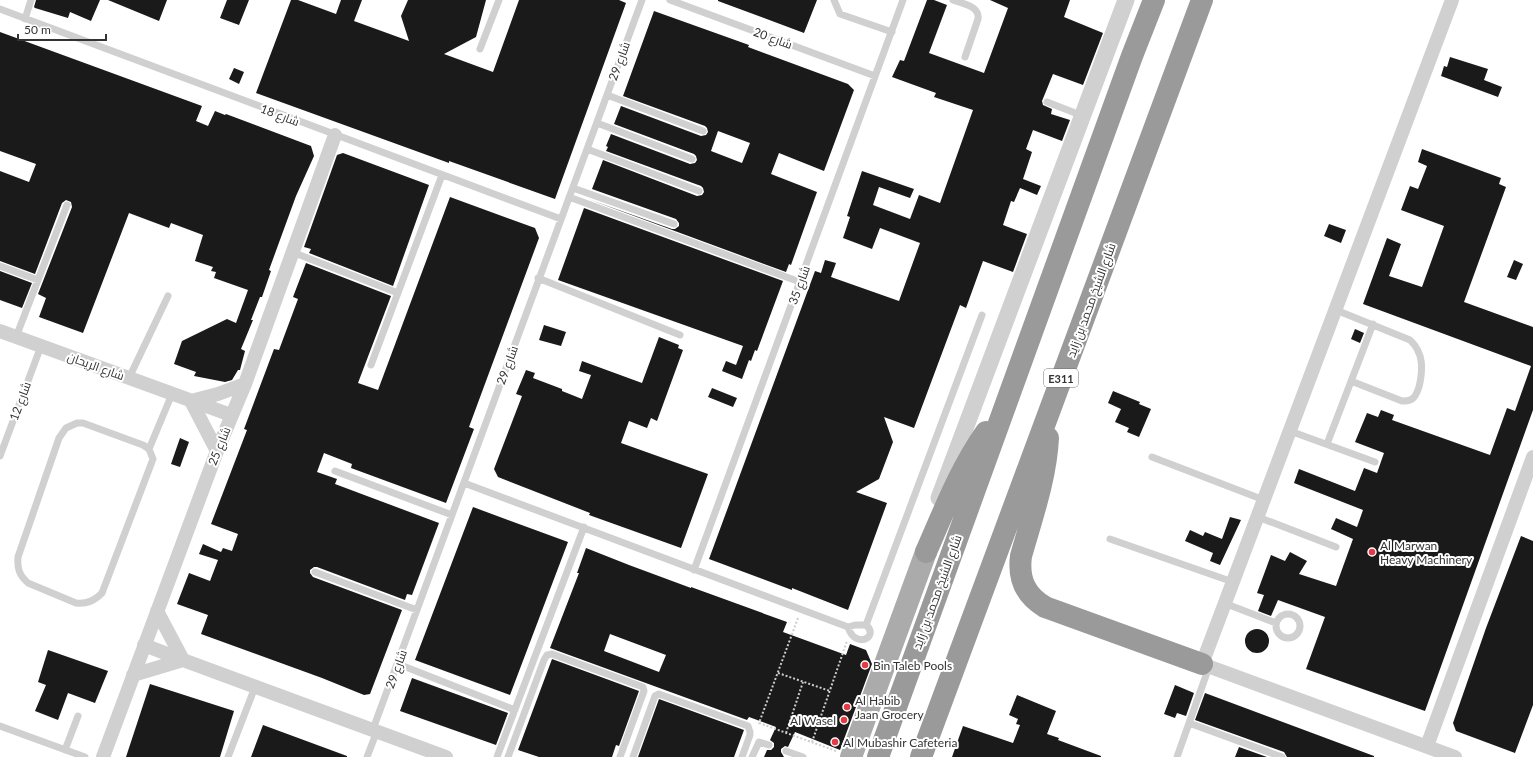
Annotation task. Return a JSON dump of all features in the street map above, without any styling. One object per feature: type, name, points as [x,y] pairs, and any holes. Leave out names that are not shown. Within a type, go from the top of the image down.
[{"type":"highway","name":"شارع الشيخ محمد بن زايد","points":[[878,757],[1003,408],[1154,0]]},
{"type":"highway","name":"شارع الشيخ محمد بن زايد","points":[[921,757],[1202,0]]},
{"type":"highway","points":[[926,552],[968,460],[982,436],[1003,408]]},
{"type":"highway","points":[[1046,420],[1048,438],[1047,456],[1021,556],[1020,567],[1024,586],[1029,594],[1045,607],[1205,666]]},
{"type":"main road","points":[[851,757],[926,552]]},
{"type":"street","points":[[926,552],[928,534],[934,511],[1126,0]]},
{"type":"street","points":[[1452,0],[1258,517],[1224,603],[1205,666],[1455,757]]},
{"type":"street","name":"شارع 25","points":[[103,757],[217,451],[245,384],[335,135]]},
{"type":"street","name":"شارع الريحان","points":[[0,331],[231,415]]},
{"type":"street","points":[[217,451],[191,401],[218,394],[245,384]]},
{"type":"street","points":[[1427,746],[1533,457]]},
{"type":"street","points":[[157,612],[183,660]]},
{"type":"street","points":[[144,645],[446,757]]},
{"type":"street","points":[[133,675],[183,660]]},
{"type":"lane","points":[[25,19],[32,0]]},
{"type":"lane","points":[[480,49],[499,0]]},
{"type":"lane","name":"شارع 29","points":[[367,757],[417,610],[538,278],[573,188],[642,0]]},
{"type":"lane","name":"شارع 20","points":[[670,0],[875,76]]},
{"type":"lane","points":[[834,0],[840,14],[892,32]]},
{"type":"lane","name":"شارع 35","points":[[694,570],[903,0]]},
{"type":"lane","points":[[954,0],[974,8],[978,13],[978,19],[964,57]]},
{"type":"lane","name":"شارع 18","points":[[0,10],[561,219]]},
{"type":"lane","points":[[607,95],[703,131]]},
{"type":"lane","points":[[1046,102],[1083,116]]},
{"type":"lane","points":[[597,123],[692,159]]},
{"type":"lane","points":[[587,149],[699,191]]},
{"type":"lane","points":[[370,365],[442,175]]},
{"type":"lane","points":[[573,188],[674,224]]},
{"type":"lane","points":[[569,197],[800,282]]},
{"type":"lane","points":[[16,337],[67,205]]},
{"type":"lane","points":[[292,252],[398,293]]},
{"type":"lane","points":[[0,266],[38,280]]},
{"type":"lane","points":[[538,278],[680,335]]},
{"type":"lane","points":[[129,378],[168,296]]},
{"type":"lane","points":[[1336,310],[1410,340],[1417,349],[1421,360],[1422,373],[1416,396],[1412,400],[1402,401],[1351,382]]},
{"type":"lane","points":[[866,625],[982,315]]},
{"type":"lane","points":[[1327,444],[1372,324]]},
{"type":"lane","name":"شارع 12","points":[[0,456],[41,346]]},
{"type":"lane","points":[[150,449],[83,423],[71,424],[62,432],[18,557],[19,572],[22,578],[28,583],[76,603],[83,604],[90,602],[102,593],[152,463],[153,455],[150,449],[172,394]]},
{"type":"lane","points":[[1290,431],[1375,462]]},
{"type":"lane","points":[[1152,457],[1264,500]]},
{"type":"lane","points":[[335,470],[452,515]]},
{"type":"lane","points":[[464,483],[801,610],[849,630],[853,637],[861,644],[870,634],[870,631],[866,625]]},
{"type":"lane","points":[[1258,517],[1336,547]]},
{"type":"lane","points":[[497,757],[584,527]]},
{"type":"lane","points":[[1110,539],[1233,582]]},
{"type":"lane","points":[[315,572],[417,610]]},
{"type":"lane","points":[[1224,603],[1276,623]]},
{"type":"lane","points":[[849,630],[855,625],[866,625]]},
{"type":"lane","points":[[508,757],[544,660],[547,655],[552,654],[643,687],[644,691],[620,757]]},
{"type":"lane","points":[[398,664],[515,710]]},
{"type":"lane","points":[[1177,757],[1189,723],[1205,666]]},
{"type":"lane","points":[[228,757],[255,687]]},
{"type":"lane","points":[[632,757],[655,696],[659,694],[748,726],[750,735],[742,757]]},
{"type":"lane","points":[[65,750],[78,716]]},
{"type":"lane","points":[[1189,723],[1282,757]]},
{"type":"lane","points":[[0,726],[85,757]]},
{"type":"lane","points":[[752,757],[759,742],[769,745]]},
{"type":"lane","points":[[786,751],[795,756],[803,757]]},
{"type":"path","points":[[801,610],[759,723],[851,757]]},
{"type":"path","points":[[812,742],[849,630]]},
{"type":"path","points":[[778,673],[830,691]]},
{"type":"path","points":[[786,733],[803,682]]},
{"type":"building","points":[[36,0],[100,0],[91,21],[70,12],[68,18],[35,8]]},
{"type":"building","points":[[108,0],[167,0],[159,21]]},
{"type":"building","points":[[227,0],[249,0],[239,25],[220,18]]},
{"type":"building","points":[[291,0],[298,0],[336,14],[341,0],[362,0],[354,21],[409,41],[401,16],[408,0],[486,0],[476,37],[444,54],[493,72],[519,0],[619,0],[626,3],[555,199],[449,161],[449,163],[256,93]]},
{"type":"building","points":[[718,0],[817,0],[804,33]]},
{"type":"building","points":[[927,0],[934,0],[947,5],[929,53],[984,73],[1008,8],[990,0],[1070,0],[1064,17],[1103,33],[1083,85],[1053,74],[1042,101],[1043,105],[1052,109],[1051,114],[1070,120],[1062,141],[1033,130],[1026,149],[1032,152],[1023,179],[1041,186],[1037,195],[1020,188],[1014,202],[1011,201],[1003,225],[1027,234],[1013,272],[983,261],[966,308],[960,305],[914,428],[884,417],[893,442],[879,479],[856,492],[887,503],[848,610],[792,588],[792,590],[709,559],[815,271],[821,273],[825,260],[836,263],[831,277],[899,301],[920,243],[880,228],[872,249],[843,238],[850,217],[847,216],[862,171],[914,189],[910,198],[879,187],[873,205],[910,219],[919,195],[940,203],[973,110],[934,97],[936,93],[892,77],[900,60],[904,61]]},
{"type":"building","points":[[654,11],[749,45],[748,47],[848,84],[854,90],[824,171],[779,153],[771,174],[817,192],[791,265],[789,264],[786,272],[588,199],[672,229],[679,226],[676,219],[592,189],[603,160],[697,196],[702,195],[704,192],[701,186],[606,151],[608,147],[606,146],[611,134],[690,164],[695,163],[697,160],[694,154],[614,124],[621,106],[701,136],[706,135],[708,132],[705,126],[623,96]],"holes":[[[718,131],[750,143],[742,163],[711,151]]]},
{"type":"building","points":[[0,32],[202,106],[196,121],[208,126],[215,111],[311,146],[314,156],[296,196],[269,270],[271,271],[262,297],[260,297],[251,320],[253,320],[241,349],[245,351],[240,370],[238,370],[232,380],[225,382],[194,376],[196,372],[174,364],[182,341],[227,319],[236,323],[248,290],[214,278],[216,272],[211,271],[213,267],[195,261],[203,235],[171,223],[169,228],[129,213],[83,333],[39,317],[46,298],[38,294],[72,207],[71,202],[66,200],[62,203],[35,274],[0,261],[0,171],[29,182],[36,164],[0,151]]},
{"type":"building","points":[[1450,57],[1488,69],[1484,80],[1502,87],[1498,97],[1441,76],[1444,66],[1447,67]]},
{"type":"building","points":[[234,68],[244,72],[239,84],[229,79]]},
{"type":"building","points":[[1422,149],[1501,178],[1499,184],[1506,187],[1464,302],[1533,327],[1533,410],[1425,711],[1306,669],[1325,617],[1278,600],[1271,616],[1258,611],[1264,595],[1257,593],[1271,555],[1285,561],[1290,552],[1307,561],[1299,574],[1336,586],[1353,539],[1331,529],[1336,518],[1357,527],[1363,510],[1294,483],[1299,469],[1355,491],[1364,468],[1377,473],[1384,453],[1355,442],[1367,413],[1378,417],[1381,410],[1394,415],[1392,420],[1490,455],[1507,408],[1515,411],[1531,366],[1363,304],[1387,238],[1401,244],[1389,276],[1422,287],[1444,226],[1401,210],[1410,186],[1418,189],[1427,166],[1418,162]]},
{"type":"building","points":[[343,153],[429,185],[393,286],[309,253],[311,249],[304,247],[337,155]]},
{"type":"building","points":[[450,197],[535,228],[539,238],[469,427],[474,429],[446,503],[351,468],[352,464],[324,453],[317,472],[337,479],[335,484],[439,523],[412,595],[407,594],[405,600],[317,567],[310,570],[313,577],[402,610],[370,694],[364,695],[322,678],[201,634],[208,615],[177,604],[189,573],[210,581],[218,560],[199,554],[203,544],[221,552],[223,548],[232,551],[238,534],[211,524],[247,430],[244,429],[274,349],[279,350],[298,299],[293,297],[306,263],[391,296],[358,383],[378,390]]},
{"type":"building","points":[[584,208],[783,281],[757,351],[755,350],[751,361],[749,360],[742,379],[722,371],[726,361],[736,365],[743,346],[558,280]]},
{"type":"building","points":[[1329,224],[1346,230],[1341,243],[1324,236]]},
{"type":"building","points":[[1514,260],[1523,264],[1516,280],[1507,277]]},
{"type":"building","points":[[0,271],[32,283],[22,308],[0,300]]},
{"type":"building","points":[[544,325],[566,332],[561,346],[539,340]]},
{"type":"building","points":[[1355,329],[1364,333],[1360,343],[1351,339]]},
{"type":"building","points":[[659,337],[679,345],[678,348],[683,350],[657,421],[651,418],[647,428],[629,421],[621,443],[708,474],[681,548],[589,515],[590,513],[498,477],[494,469],[522,396],[516,394],[526,370],[535,373],[533,378],[562,389],[562,391],[582,399],[591,375],[579,371],[582,361],[642,383]]},
{"type":"building","points":[[712,388],[737,398],[733,407],[708,397]]},
{"type":"building","points":[[1113,391],[1140,402],[1139,404],[1151,409],[1139,437],[1127,432],[1129,428],[1115,422],[1121,409],[1108,403]]},
{"type":"building","points":[[180,438],[189,442],[180,467],[171,464]]},
{"type":"building","points":[[473,507],[568,542],[510,695],[415,660]]},
{"type":"building","points":[[1230,517],[1241,520],[1220,565],[1210,561],[1213,553],[1185,541],[1190,530],[1203,536],[1205,532],[1222,539]]},
{"type":"building","points":[[1521,536],[1533,541],[1533,705],[1515,753],[1456,731],[1453,723],[1486,628]]},
{"type":"building","points":[[586,548],[691,588],[787,622],[783,632],[846,655],[850,644],[866,650],[872,664],[840,750],[795,732],[788,747],[785,746],[781,749],[784,757],[764,757],[767,750],[771,750],[774,747],[774,743],[770,740],[776,727],[749,717],[747,720],[550,648],[579,573],[577,573]],"holes":[[[610,634],[666,655],[659,672],[604,651]]]},
{"type":"building","points":[[1257,629],[1265,633],[1269,641],[1265,649],[1257,653],[1249,649],[1245,641],[1249,633]]},
{"type":"building","points":[[48,650],[108,671],[95,703],[68,693],[58,720],[35,711],[46,685],[38,682]]},
{"type":"building","points":[[552,659],[639,691],[619,746],[616,745],[612,757],[539,757],[518,750]]},
{"type":"building","points":[[412,678],[508,713],[496,745],[400,711]]},
{"type":"building","points":[[150,684],[234,711],[220,757],[126,757]]},
{"type":"building","points":[[1175,685],[1194,693],[1186,716],[1177,713],[1175,718],[1164,714]]},
{"type":"building","points":[[1205,693],[1374,757],[1287,757],[1284,752],[1195,720]]},
{"type":"building","points":[[1017,695],[1056,711],[1047,734],[1059,738],[1058,740],[1101,757],[952,757],[963,726],[1013,743],[1020,725],[1016,724],[1018,719],[1009,715]]},
{"type":"building","points":[[659,699],[744,730],[734,757],[638,757]]},
{"type":"building","points":[[263,725],[347,756],[347,757],[251,757]]},
{"type":"building","points":[[1239,747],[1267,757],[1235,757]]},
{"type":"place","name":"Al Marwan Heavy Machinery","points":[[1372,552]]},
{"type":"place","name":"Bin Taleb Pools","points":[[865,665]]},
{"type":"place","name":"Al Habib Jaan Grocery","points":[[847,707]]},
{"type":"place","name":"Al Wasel","points":[[844,720]]},
{"type":"place","name":"Al Mubashir Cafeteria","points":[[835,742]]}]
